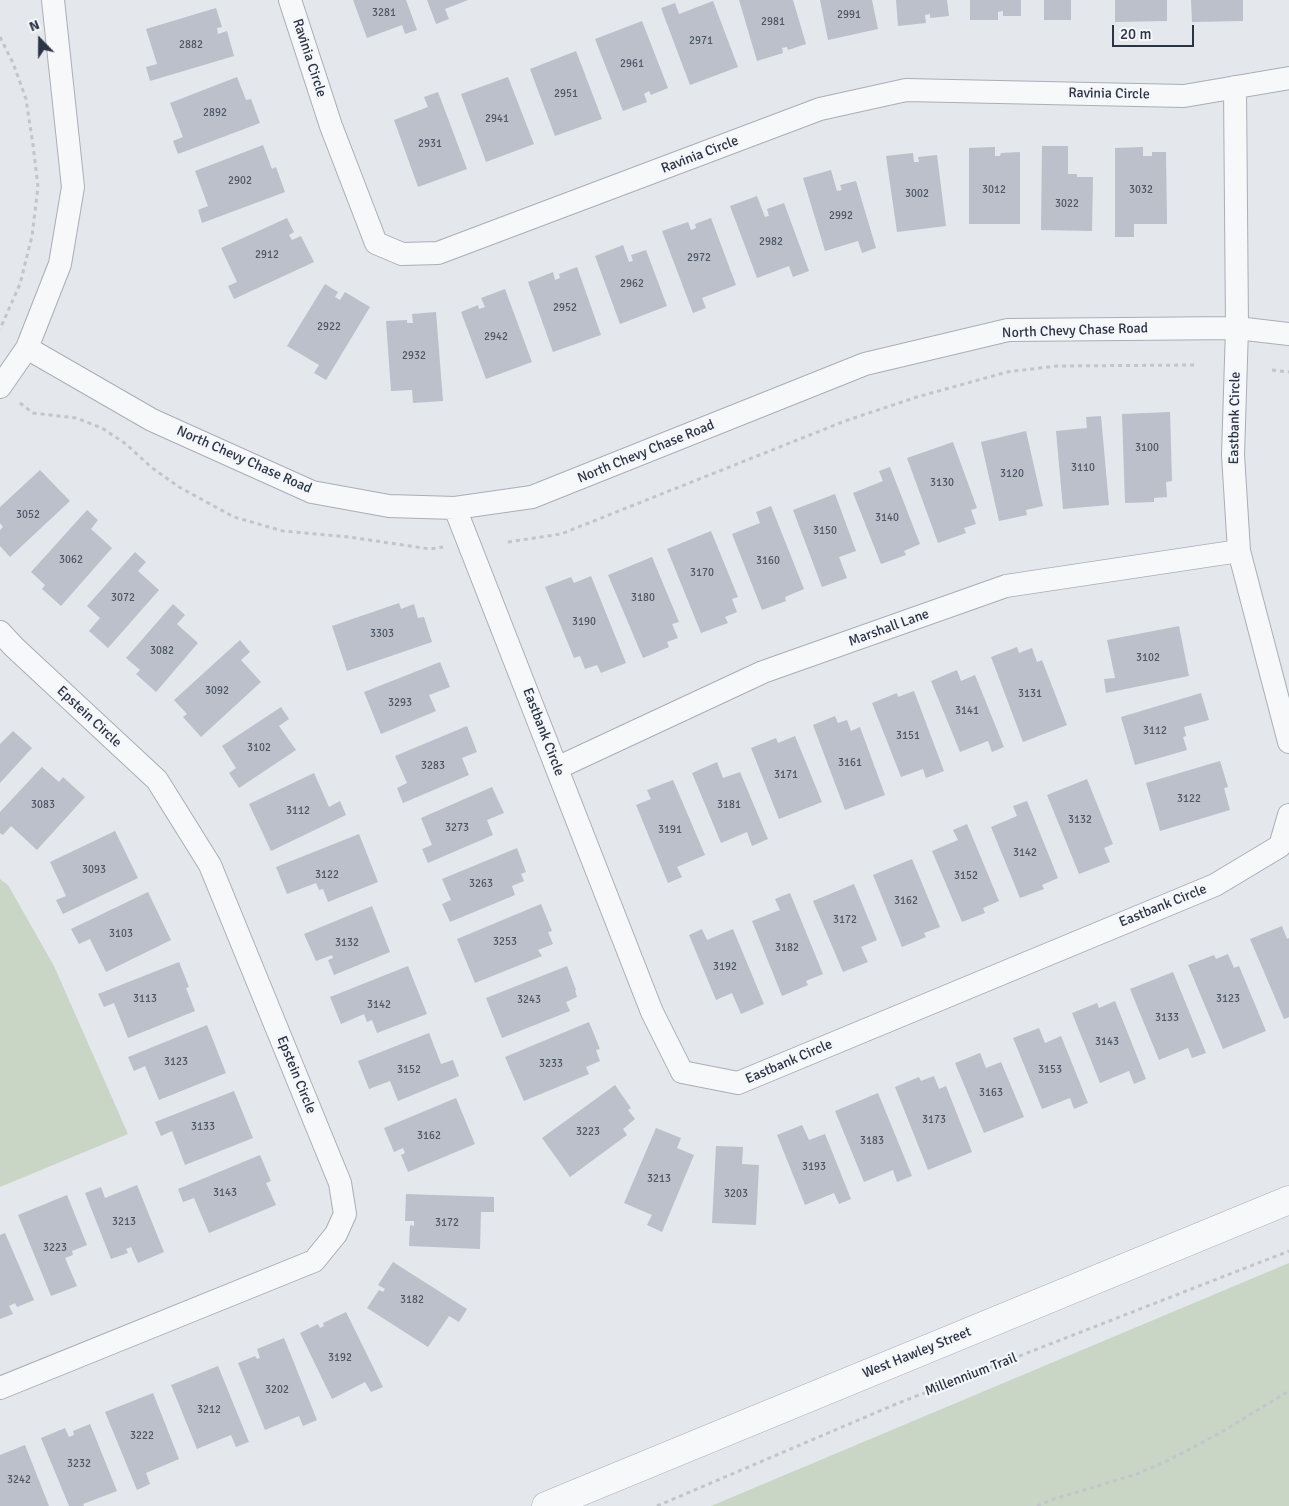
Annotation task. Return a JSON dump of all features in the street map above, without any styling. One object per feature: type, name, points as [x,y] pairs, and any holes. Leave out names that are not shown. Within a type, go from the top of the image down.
[{"type":"street","points":[[7,393],[60,264],[73,187],[53,0]]},
{"type":"street","name":"Ravinia Circle","points":[[290,0],[331,126],[376,243],[402,254],[438,253],[820,109],[906,90],[1184,96],[1289,78]]},
{"type":"street","name":"Eastbank Circle","points":[[1235,87],[1237,328],[1233,455],[1240,552],[1289,742]]},
{"type":"street","name":"North Chevy Chase Road","points":[[27,348],[152,420],[312,492],[389,506],[456,508],[532,497],[865,364],[1008,330],[1237,328],[1289,334]]},
{"type":"street","name":"Eastbank Circle","points":[[456,508],[652,1012],[682,1072],[738,1083],[1215,885],[1280,846],[1289,815]]},
{"type":"street","name":"Marshall Lane","points":[[557,768],[763,672],[1006,586],[1240,552]]},
{"type":"street","name":"Epstein Circle","points":[[0,632],[157,780],[213,869],[340,1183],[345,1214],[336,1234],[314,1260],[0,1388]]},
{"type":"street","name":"West Hawley Street","points":[[546,1506],[1289,1200]]},
{"type":"path","points":[[0,37],[13,63],[26,99],[38,187],[32,236],[20,284],[0,329]]},
{"type":"path","points":[[508,542],[561,534],[845,421],[918,397],[1007,372],[1056,366],[1195,365]]},
{"type":"path","points":[[1272,370],[1289,372]]},
{"type":"path","points":[[7,393],[33,413],[76,418],[102,428],[126,444],[151,467],[179,487],[234,517],[283,532],[349,537],[430,549],[443,548]]},
{"type":"path","name":"Millennium Trail","points":[[657,1506],[896,1404],[1289,1252]]},
{"type":"path","points":[[1037,1506],[1137,1474],[1169,1460],[1218,1434],[1289,1391]]},
{"type":"green space","points":[[0,879],[8,885],[54,966],[128,1134],[0,1187]]},
{"type":"green space","points":[[1289,1263],[1289,1506],[711,1506]]},
{"type":"building","points":[[353,0],[406,0],[417,30],[405,34],[402,25],[367,38]]},
{"type":"building","points":[[427,0],[468,0],[445,9],[449,19],[436,24]]},
{"type":"building","points":[[739,0],[793,0],[806,44],[788,50],[787,47],[782,48],[783,53],[757,61]]},
{"type":"building","points":[[820,0],[872,0],[878,29],[828,40]]},
{"type":"building","points":[[896,0],[947,0],[949,16],[930,18],[930,14],[925,15],[926,23],[898,26]]},
{"type":"building","points":[[970,0],[1021,0],[1021,16],[1003,16],[1003,11],[998,12],[998,20],[970,20]]},
{"type":"building","points":[[1044,0],[1071,0],[1071,20],[1044,20]]},
{"type":"building","points":[[1115,0],[1167,0],[1167,21],[1115,22]]},
{"type":"building","points":[[1191,0],[1243,0],[1243,21],[1192,22]]},
{"type":"building","points":[[713,1],[738,67],[690,85],[661,8],[675,3],[679,14]]},
{"type":"building","points":[[216,8],[222,27],[217,28],[218,34],[227,31],[234,56],[150,81],[146,67],[157,64],[146,29]]},
{"type":"building","points":[[642,21],[668,88],[651,95],[649,91],[644,94],[647,102],[623,111],[595,39]]},
{"type":"building","points":[[576,51],[602,119],[555,136],[530,69]]},
{"type":"building","points":[[237,77],[246,100],[251,99],[260,123],[178,154],[173,141],[183,137],[170,103]]},
{"type":"building","points":[[508,77],[534,144],[486,162],[461,94]]},
{"type":"building","points":[[438,92],[467,169],[418,187],[394,120],[428,107],[424,97]]},
{"type":"building","points":[[263,145],[272,169],[276,167],[285,192],[202,223],[198,210],[208,206],[195,171]]},
{"type":"building","points":[[1042,146],[1068,146],[1068,174],[1077,174],[1077,177],[1093,177],[1092,231],[1041,230]]},
{"type":"building","points":[[995,147],[995,156],[1000,156],[1001,153],[1020,152],[1020,224],[969,224],[969,148]]},
{"type":"building","points":[[1143,147],[1143,156],[1152,156],[1152,152],[1166,152],[1167,224],[1134,224],[1134,237],[1115,237],[1115,148]]},
{"type":"building","points":[[913,153],[914,162],[919,162],[918,157],[937,155],[946,226],[897,232],[886,156]]},
{"type":"building","points":[[831,170],[837,191],[842,190],[840,185],[856,181],[876,248],[862,253],[858,241],[825,251],[803,178]]},
{"type":"building","points":[[757,196],[765,217],[769,216],[767,209],[784,203],[809,271],[793,277],[789,266],[757,278],[730,206]]},
{"type":"building","points":[[287,218],[294,232],[289,235],[292,240],[301,236],[314,262],[234,299],[228,286],[237,282],[221,248]]},
{"type":"building","points":[[711,218],[736,285],[702,298],[706,308],[693,313],[662,231],[688,222],[691,230],[696,228],[695,224]]},
{"type":"building","points":[[623,245],[629,262],[633,261],[631,255],[646,250],[667,306],[620,324],[595,256]]},
{"type":"building","points":[[577,267],[601,335],[553,352],[528,282],[553,272],[555,280],[560,278],[559,274]]},
{"type":"building","points":[[325,284],[338,292],[335,297],[340,300],[345,292],[370,307],[326,380],[314,373],[319,365],[287,346]]},
{"type":"building","points":[[505,289],[532,362],[486,379],[461,312],[478,305],[479,309],[485,307],[481,298]]},
{"type":"building","points":[[436,312],[443,401],[413,403],[412,390],[391,391],[386,321],[407,320],[407,323],[413,323],[412,314]]},
{"type":"building","points":[[1170,412],[1172,481],[1166,482],[1167,497],[1154,498],[1154,502],[1125,503],[1122,414]]},
{"type":"building","points":[[1101,416],[1109,505],[1063,509],[1056,431],[1087,428],[1086,417]]},
{"type":"building","points":[[1026,431],[1043,506],[1026,510],[1027,515],[999,521],[981,442]]},
{"type":"building","points":[[953,442],[977,508],[971,510],[976,524],[964,528],[966,533],[938,543],[907,458]]},
{"type":"building","points":[[890,467],[920,544],[904,551],[906,555],[881,564],[853,493],[883,481],[879,471]]},
{"type":"building","points":[[40,470],[70,501],[10,557],[0,546],[0,530],[3,527],[0,523],[0,507]]},
{"type":"building","points":[[835,494],[856,551],[839,557],[847,578],[822,587],[793,510]]},
{"type":"building","points":[[771,506],[804,589],[785,597],[786,601],[762,610],[732,534],[760,523],[756,512]]},
{"type":"building","points":[[87,510],[98,520],[91,529],[112,548],[61,606],[42,589],[45,585],[31,572]]},
{"type":"building","points":[[711,531],[738,597],[732,599],[737,612],[725,617],[728,623],[701,633],[667,549]]},
{"type":"building","points":[[135,552],[146,562],[138,571],[159,590],[108,648],[89,631],[100,618],[87,606]]},
{"type":"building","points":[[652,557],[679,622],[672,624],[678,638],[667,642],[669,647],[643,658],[608,575]]},
{"type":"building","points":[[591,576],[626,663],[601,673],[597,665],[585,669],[580,656],[574,658],[545,587],[571,577],[574,583]]},
{"type":"building","points":[[399,603],[401,609],[414,604],[418,618],[424,617],[432,642],[347,671],[332,626]]},
{"type":"building","points":[[173,604],[185,615],[177,624],[198,643],[156,692],[136,674],[140,670],[126,658]]},
{"type":"building","points":[[1179,626],[1189,676],[1106,693],[1104,679],[1115,678],[1107,640]]},
{"type":"building","points":[[240,640],[250,652],[241,660],[261,682],[201,737],[183,717],[187,714],[174,700]]},
{"type":"building","points":[[1017,647],[1019,653],[1032,648],[1037,662],[1042,660],[1067,725],[1023,742],[991,657]]},
{"type":"building","points":[[440,662],[450,687],[429,695],[436,711],[381,734],[364,692]]},
{"type":"building","points":[[957,670],[961,681],[975,675],[1004,747],[992,752],[988,741],[960,752],[931,681]]},
{"type":"building","points":[[914,691],[944,771],[926,778],[923,769],[901,777],[872,703],[897,693],[898,697]]},
{"type":"building","points":[[1201,693],[1209,720],[1184,727],[1186,736],[1183,737],[1187,750],[1135,765],[1121,717]]},
{"type":"building","points":[[281,707],[289,719],[279,726],[296,750],[239,788],[229,773],[236,768],[222,746]]},
{"type":"building","points":[[835,716],[838,723],[847,720],[851,731],[860,727],[885,795],[845,810],[813,725]]},
{"type":"building","points":[[467,726],[477,752],[462,758],[469,775],[403,803],[397,788],[407,783],[395,756]]},
{"type":"building","points":[[13,731],[32,748],[0,783],[0,744]]},
{"type":"building","points":[[795,736],[822,802],[779,819],[751,748],[776,738],[778,743]]},
{"type":"building","points":[[1220,761],[1228,787],[1224,788],[1230,810],[1160,831],[1146,783]]},
{"type":"building","points":[[717,762],[723,778],[740,772],[768,839],[752,846],[747,832],[721,843],[692,773]]},
{"type":"building","points":[[42,767],[59,782],[63,777],[85,797],[37,850],[11,826],[3,835],[0,833],[0,812]]},
{"type":"building","points":[[314,773],[329,807],[340,801],[346,815],[271,851],[249,804]]},
{"type":"building","points":[[1087,779],[1113,844],[1104,848],[1110,862],[1079,874],[1047,795]]},
{"type":"building","points":[[673,780],[705,855],[677,867],[682,877],[668,883],[636,805],[651,799],[647,790]]},
{"type":"building","points":[[492,787],[504,813],[487,820],[493,835],[428,863],[422,849],[432,845],[421,818]]},
{"type":"building","points":[[1027,801],[1058,878],[1042,885],[1044,889],[1020,898],[991,827],[1017,816],[1013,806]]},
{"type":"building","points":[[967,824],[999,901],[983,908],[985,913],[962,922],[932,851],[958,840],[953,830]]},
{"type":"building","points":[[115,831],[138,878],[63,914],[56,900],[66,896],[50,862]]},
{"type":"building","points":[[359,834],[378,882],[328,902],[323,889],[319,890],[316,883],[287,894],[276,867]]},
{"type":"building","points":[[517,848],[526,872],[521,874],[524,881],[512,886],[515,895],[450,922],[442,904],[451,900],[442,879]]},
{"type":"building","points":[[912,859],[940,927],[924,933],[926,937],[902,947],[873,875]]},
{"type":"building","points":[[854,884],[877,940],[861,947],[868,962],[843,972],[813,901]]},
{"type":"building","points":[[148,892],[171,940],[106,972],[90,939],[79,944],[71,929]]},
{"type":"building","points":[[790,893],[823,974],[806,981],[808,985],[782,996],[752,921],[780,910],[775,899]]},
{"type":"building","points":[[541,904],[552,931],[548,932],[553,944],[538,950],[542,956],[475,983],[457,939]]},
{"type":"building","points":[[372,906],[390,952],[334,975],[328,960],[333,958],[332,955],[316,961],[304,934]]},
{"type":"building","points":[[1282,926],[1287,939],[1289,938],[1289,1017],[1284,1019],[1250,939]]},
{"type":"building","points":[[702,929],[707,940],[733,929],[764,1004],[741,1014],[732,993],[716,1000],[689,935]]},
{"type":"building","points":[[1228,954],[1234,968],[1239,966],[1266,1031],[1223,1049],[1188,965],[1214,955],[1216,959]]},
{"type":"building","points":[[179,962],[189,987],[186,988],[195,1011],[128,1038],[114,1003],[104,1007],[98,994]]},
{"type":"building","points":[[408,966],[427,1014],[377,1033],[372,1020],[367,1022],[364,1014],[341,1024],[330,997]]},
{"type":"building","points":[[567,966],[577,997],[566,1002],[570,1011],[502,1038],[486,998]]},
{"type":"building","points":[[1173,972],[1206,1053],[1192,1058],[1188,1048],[1159,1060],[1130,989]]},
{"type":"building","points":[[1115,1001],[1146,1079],[1134,1084],[1129,1071],[1100,1083],[1072,1013],[1097,1003],[1099,1008]]},
{"type":"building","points":[[589,1022],[600,1049],[596,1050],[600,1061],[586,1067],[589,1074],[524,1101],[505,1057]]},
{"type":"building","points":[[207,1025],[226,1073],[159,1100],[145,1066],[134,1071],[128,1057]]},
{"type":"building","points":[[1039,1028],[1045,1043],[1061,1036],[1088,1103],[1074,1109],[1070,1098],[1042,1109],[1013,1038]]},
{"type":"building","points":[[429,1033],[441,1064],[453,1060],[459,1076],[398,1101],[390,1081],[369,1089],[358,1061]]},
{"type":"building","points":[[980,1053],[986,1068],[1001,1062],[1024,1117],[984,1133],[955,1063]]},
{"type":"building","points":[[934,1076],[939,1089],[946,1086],[972,1152],[928,1170],[895,1087],[919,1077],[921,1081]]},
{"type":"building","points":[[615,1085],[631,1108],[628,1110],[635,1119],[623,1129],[627,1135],[570,1177],[542,1138]]},
{"type":"building","points":[[234,1091],[253,1138],[185,1165],[172,1131],[161,1136],[155,1122]]},
{"type":"building","points":[[878,1093],[912,1176],[897,1182],[893,1170],[864,1182],[835,1111]]},
{"type":"building","points":[[456,1098],[475,1144],[408,1172],[401,1155],[405,1153],[403,1148],[394,1152],[384,1128]]},
{"type":"building","points":[[802,1125],[809,1140],[825,1134],[851,1199],[839,1204],[834,1193],[805,1205],[777,1135]]},
{"type":"building","points":[[656,1128],[681,1138],[677,1148],[694,1155],[662,1232],[647,1225],[652,1215],[624,1203]]},
{"type":"building","points":[[716,1146],[743,1147],[742,1164],[759,1165],[756,1225],[712,1223]]},
{"type":"building","points":[[260,1155],[271,1181],[266,1183],[276,1205],[209,1233],[194,1198],[183,1202],[178,1189]]},
{"type":"building","points":[[137,1185],[164,1252],[138,1263],[131,1247],[126,1249],[128,1253],[111,1259],[85,1193],[101,1187],[105,1198]]},
{"type":"building","points":[[406,1194],[494,1197],[494,1212],[481,1212],[480,1249],[409,1246],[410,1225],[414,1226],[414,1221],[405,1221]]},
{"type":"building","points":[[67,1195],[87,1245],[72,1251],[73,1255],[65,1258],[77,1286],[51,1296],[18,1215]]},
{"type":"building","points":[[5,1233],[34,1300],[17,1307],[15,1303],[9,1306],[13,1314],[0,1319],[0,1235]]},
{"type":"building","points":[[393,1262],[467,1309],[459,1322],[449,1316],[428,1347],[367,1308],[379,1290],[383,1292],[385,1289],[378,1285]]},
{"type":"building","points":[[346,1312],[383,1387],[371,1392],[365,1382],[332,1399],[300,1333],[318,1324],[320,1328],[324,1326],[323,1323]]},
{"type":"building","points":[[284,1338],[317,1420],[303,1426],[299,1416],[265,1430],[238,1363],[255,1356],[257,1359],[260,1358],[257,1349]]},
{"type":"building","points":[[218,1366],[249,1442],[236,1447],[231,1435],[197,1449],[171,1385]]},
{"type":"building","points":[[153,1393],[179,1459],[146,1473],[150,1484],[137,1490],[105,1412]]},
{"type":"building","points":[[90,1424],[117,1491],[83,1504],[84,1506],[69,1506],[41,1438],[65,1428],[69,1437],[74,1435],[73,1431]]},
{"type":"building","points":[[25,1445],[49,1506],[0,1506],[0,1455]]}]
